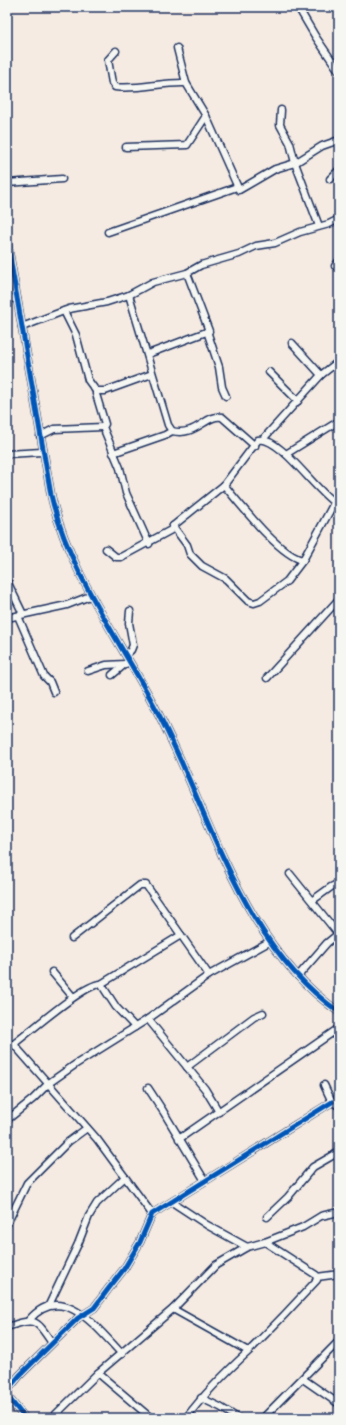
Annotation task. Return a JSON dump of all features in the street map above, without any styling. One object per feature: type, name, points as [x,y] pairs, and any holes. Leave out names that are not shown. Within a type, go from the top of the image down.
[{"type":"street","points":[[298,7],[315,36],[339,70]]},
{"type":"street","points":[[177,48],[186,83],[206,116],[239,190],[275,169],[295,163],[322,146],[339,140]]},
{"type":"street","points":[[116,51],[108,60],[112,83],[115,87],[127,89],[156,84],[186,83]]},
{"type":"street","points":[[280,110],[280,125],[290,143],[295,163],[319,226]]},
{"type":"street","points":[[126,147],[187,145],[206,116]]},
{"type":"street","points":[[330,179],[339,170]]},
{"type":"street","points":[[7,183],[62,179]]},
{"type":"street","points":[[108,232],[238,187]]},
{"type":"street","points":[[22,327],[64,311],[107,302],[129,295],[153,282],[187,272],[208,262],[239,254],[256,246],[275,243],[300,232],[329,224],[339,219]]},
{"type":"street","points":[[7,240],[42,452],[57,520],[90,596],[126,655],[127,663],[163,722],[233,879],[269,942],[317,996],[339,1012]]},
{"type":"street","points":[[187,272],[209,331],[207,331],[219,367],[222,387],[226,396]]},
{"type":"street","points":[[129,295],[148,354],[152,374],[168,425],[172,430]]},
{"type":"street","points":[[7,298],[17,298]]},
{"type":"street","points":[[64,311],[76,335],[86,377],[96,391],[96,398],[105,424],[104,427],[120,468],[126,493],[149,544]]},
{"type":"street","points":[[148,354],[207,331]]},
{"type":"street","points":[[292,343],[321,376]]},
{"type":"street","points":[[106,549],[116,557],[121,557],[149,544],[171,530],[173,526],[224,485],[255,446],[258,440],[264,438],[321,376],[339,361]]},
{"type":"street","points":[[269,372],[298,401]]},
{"type":"street","points":[[96,391],[105,391],[152,374]]},
{"type":"street","points":[[113,453],[165,435],[172,430],[190,430],[199,428],[212,418],[222,417],[255,446]]},
{"type":"street","points":[[286,454],[339,421]]},
{"type":"street","points":[[40,436],[54,429],[104,427]]},
{"type":"street","points":[[173,526],[187,545],[190,554],[202,566],[226,579],[248,601],[254,603],[260,601],[287,581],[303,560],[336,505],[316,488],[304,471],[286,454],[270,440],[264,438]]},
{"type":"street","points":[[7,454],[42,452]]},
{"type":"street","points":[[224,485],[257,523],[289,555],[303,560]]},
{"type":"street","points":[[7,581],[44,676],[50,682],[54,692]]},
{"type":"street","points":[[7,618],[67,605],[90,596]]},
{"type":"street","points":[[267,678],[339,599]]},
{"type":"street","points":[[126,655],[131,650],[133,645],[129,623],[130,611]]},
{"type":"street","points":[[88,671],[106,665],[127,663]]},
{"type":"street","points":[[112,675],[127,663]]},
{"type":"street","points":[[290,874],[339,934],[326,943],[298,976]]},
{"type":"street","points":[[312,900],[339,883]]},
{"type":"street","points":[[72,938],[143,884],[148,886],[209,975]]},
{"type":"street","points":[[152,1214],[115,1161],[49,1083],[16,1047],[15,1043],[73,997],[94,985],[101,984],[181,935]]},
{"type":"street","points":[[7,1120],[33,1100],[49,1083],[148,1019],[209,975],[269,942]]},
{"type":"street","points":[[52,972],[73,997]]},
{"type":"street","points":[[101,984],[116,1007],[135,1027]]},
{"type":"street","points":[[187,1067],[254,1017],[263,1013]]},
{"type":"street","points":[[148,1019],[206,1089],[219,1112]]},
{"type":"street","points":[[179,1139],[339,1028]]},
{"type":"street","points":[[324,1085],[332,1102],[339,1106]]},
{"type":"street","points":[[148,1088],[205,1181]]},
{"type":"street","points":[[22,1417],[8,1397],[8,1391],[20,1375],[52,1343],[84,1314],[94,1308],[124,1269],[143,1236],[152,1214],[332,1102]]},
{"type":"street","points":[[7,1224],[26,1183],[68,1142],[87,1128]]},
{"type":"street","points":[[267,1217],[288,1197],[313,1167],[339,1152]]},
{"type":"street","points":[[49,1305],[78,1244],[89,1216],[97,1203],[125,1177]]},
{"type":"street","points":[[172,1202],[207,1225],[247,1247]]},
{"type":"street","points":[[52,1418],[98,1373],[173,1309],[216,1265],[247,1247],[303,1227],[321,1216],[339,1212]]},
{"type":"street","points":[[264,1242],[317,1277],[337,1273],[339,1274]]},
{"type":"street","points":[[186,1418],[201,1398],[291,1308],[317,1280],[317,1277]]},
{"type":"street","points":[[7,1327],[28,1320],[36,1312],[49,1305],[62,1304],[84,1314],[122,1354]]},
{"type":"street","points":[[173,1309],[248,1351]]},
{"type":"street","points":[[28,1320],[40,1326],[52,1343]]},
{"type":"street","points":[[263,1418],[339,1341]]},
{"type":"street","points":[[98,1373],[151,1418]]},
{"type":"street","points":[[303,1379],[339,1404]]},
{"type":"street","points":[[201,1398],[238,1418]]},
{"type":"street","points":[[127,1399],[151,1418]]},
{"type":"street","points":[[58,1413],[64,1418]]},
{"type":"cycle path","points":[[7,240],[51,495],[59,524],[70,552],[97,606],[143,684],[157,711],[231,874],[252,913],[276,950],[305,983],[339,1012]]},
{"type":"cycle path","points":[[25,1418],[8,1397],[9,1388],[20,1375],[78,1318],[94,1308],[124,1269],[140,1242],[152,1214],[332,1102]]}]
